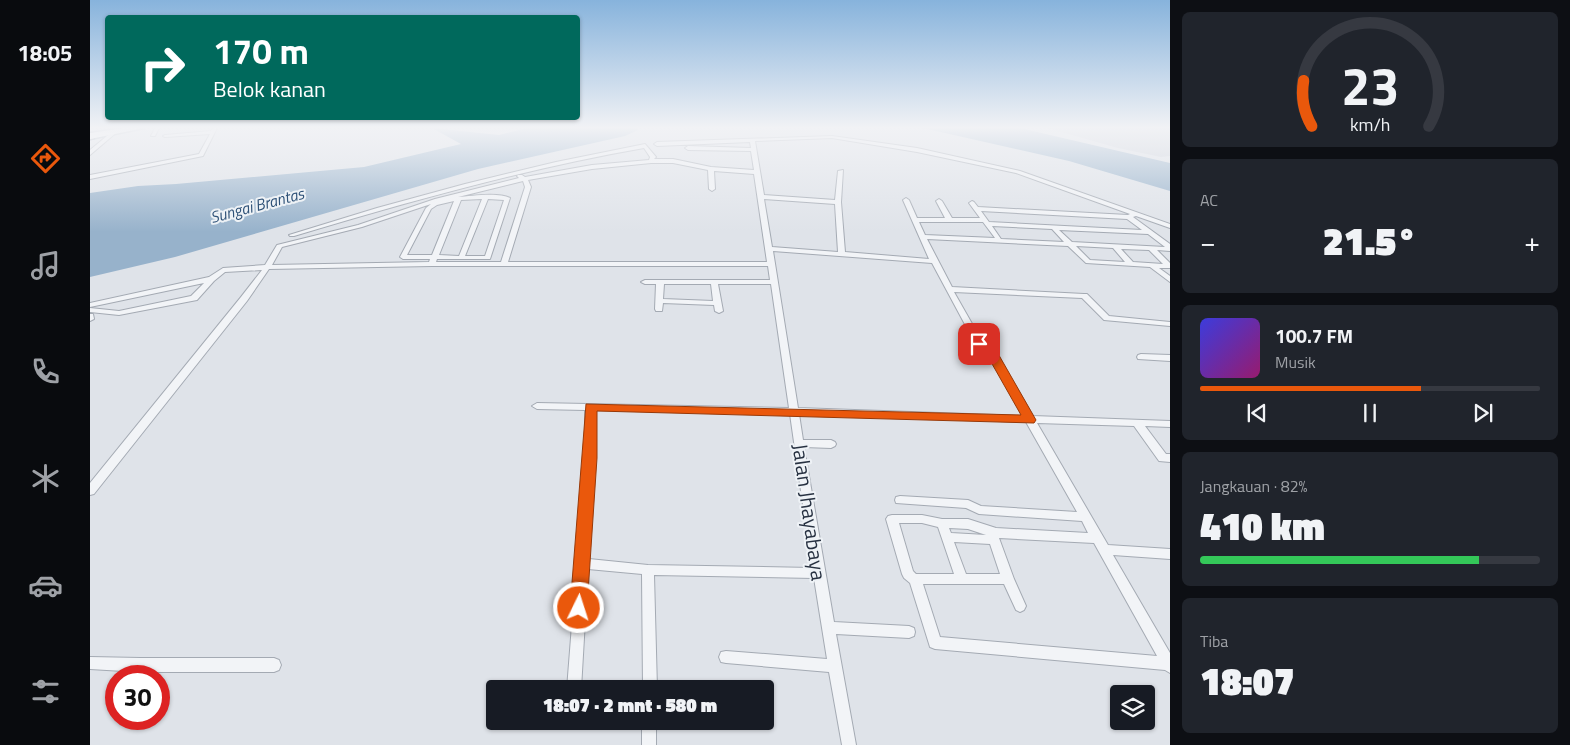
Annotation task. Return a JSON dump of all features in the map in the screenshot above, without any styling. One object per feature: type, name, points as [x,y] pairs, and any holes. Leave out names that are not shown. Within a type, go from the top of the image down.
[{"type":"street","points":[[90,177],[162,163]]},
{"type":"street","points":[[292,235],[417,198],[566,163]]},
{"type":"street","points":[[90,491],[268,267],[278,247],[360,226],[437,200],[524,179],[632,163]]},
{"type":"street","points":[[705,163],[711,169],[756,172]]},
{"type":"street","points":[[755,163],[769,249],[934,262]]},
{"type":"street","points":[[976,163],[1018,172],[1079,192],[1131,216],[1170,226]]},
{"type":"street","points":[[711,169],[712,189]]},
{"type":"street","points":[[841,171],[838,202],[842,255]]},
{"type":"street","points":[[504,264],[528,187],[524,179],[517,173]]},
{"type":"street","points":[[760,197],[838,202]]},
{"type":"street","points":[[461,258],[485,198]]},
{"type":"street","points":[[433,261],[458,199]]},
{"type":"street","points":[[90,310],[119,313],[194,298],[211,279],[223,270],[433,261],[461,258],[485,259],[489,256],[508,199],[458,199],[432,205],[403,257],[433,261],[504,264],[771,264]]},
{"type":"street","points":[[907,200],[934,262],[980,345],[992,353],[1170,665]]},
{"type":"street","points":[[939,201],[948,220]]},
{"type":"street","points":[[999,240],[974,206],[1047,213],[1131,216],[1148,232],[1170,248]]},
{"type":"street","points":[[1047,213],[1069,243],[1086,261],[1169,266],[1151,248]]},
{"type":"street","points":[[1088,215],[1103,230]]},
{"type":"street","points":[[916,220],[948,220],[1148,232]]},
{"type":"street","points":[[1069,228],[1085,244]]},
{"type":"street","points":[[1113,230],[1128,246]]},
{"type":"street","points":[[923,237],[1170,248]]},
{"type":"street","points":[[1115,246],[1131,264]]},
{"type":"street","name":"Jalan Jhayabaya","points":[[769,249],[828,628],[849,745]]},
{"type":"street","points":[[1152,266],[1170,280]]},
{"type":"street","points":[[90,305],[211,279]]},
{"type":"street","points":[[645,282],[774,282]]},
{"type":"street","points":[[660,282],[659,305],[718,307],[714,282]]},
{"type":"street","points":[[949,289],[1084,296],[1107,318],[1170,324]]},
{"type":"street","points":[[1140,357],[1170,358]]},
{"type":"street","points":[[536,406],[795,411],[1170,424]]},
{"type":"street","points":[[575,680],[590,458],[590,407]]},
{"type":"street","points":[[1137,423],[1164,458],[1170,458]]},
{"type":"street","points":[[800,443],[831,444]]},
{"type":"street","points":[[900,500],[968,504],[979,510],[1084,517]]},
{"type":"street","points":[[1008,578],[915,579],[908,574],[892,519],[922,519],[942,523],[968,524],[992,536],[1020,606]]},
{"type":"street","points":[[942,523],[961,578]]},
{"type":"street","points":[[947,536],[1096,538]]},
{"type":"street","points":[[1103,550],[1170,554]]},
{"type":"street","points":[[582,563],[648,570],[819,572]]},
{"type":"street","points":[[648,570],[650,680]]},
{"type":"street","points":[[915,579],[934,643],[1170,665]]},
{"type":"street","points":[[828,628],[909,632]]},
{"type":"street","points":[[726,657],[835,666]]},
{"type":"street","points":[[90,663],[274,665]]},
{"type":"street","points":[[649,745],[650,730]]},
{"type":"water","name":"Sungai Brantas","points":[[382,163],[506,163],[478,169],[175,257],[90,277],[90,193],[138,186],[364,167]]},
{"type":"water","points":[[1075,163],[1170,163],[1170,191]]},
{"type":"route","points":[[579,608],[590,458],[590,407],[1030,420],[992,353],[979,344]]}]
